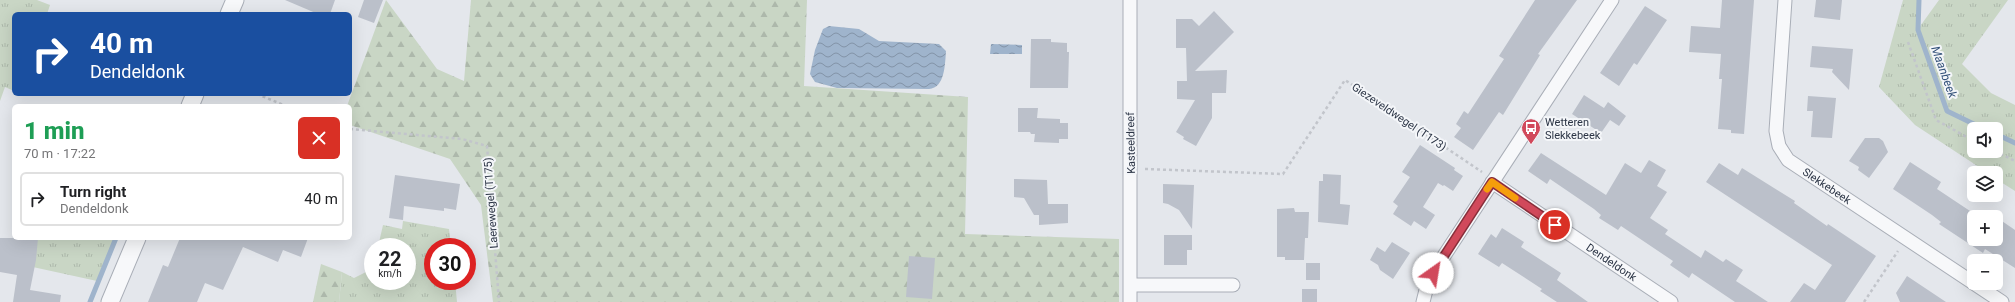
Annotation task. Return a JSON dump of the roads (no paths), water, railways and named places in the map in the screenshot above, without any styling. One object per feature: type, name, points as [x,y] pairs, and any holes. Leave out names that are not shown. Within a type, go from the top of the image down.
[{"type":"street","points":[[230,12],[235,0]]},
{"type":"street","name":"Kasteeldreef","points":[[1130,0],[1130,302]]},
{"type":"street","points":[[1423,302],[1428,282],[1612,0]]},
{"type":"street","name":"Slekkebeek","points":[[1785,0],[1776,131],[1778,146],[1788,160],[2002,302]]},
{"type":"street","name":"Dendeldonk","points":[[1492,182],[1671,302]]},
{"type":"street","points":[[110,302],[135,240]]},
{"type":"street","points":[[1131,285],[1233,285]]},
{"type":"water","points":[[829,26],[859,29],[879,41],[939,44],[946,51],[941,80],[934,88],[929,89],[837,88],[815,82],[810,74],[815,50],[823,29]]},
{"type":"water","points":[[991,44],[1022,45],[1022,54],[990,54]]},
{"type":"waterway","name":"Maanbeek","points":[[1919,0],[1918,30],[1947,111],[1970,122]]},
{"type":"waterway","name":"Maanbeek","points":[[2003,137],[2015,143]]},
{"type":"waterway","points":[[90,302],[115,240]]},
{"type":"place","name":"Wetteren Slekkebeek","points":[[1531,145]]}]
